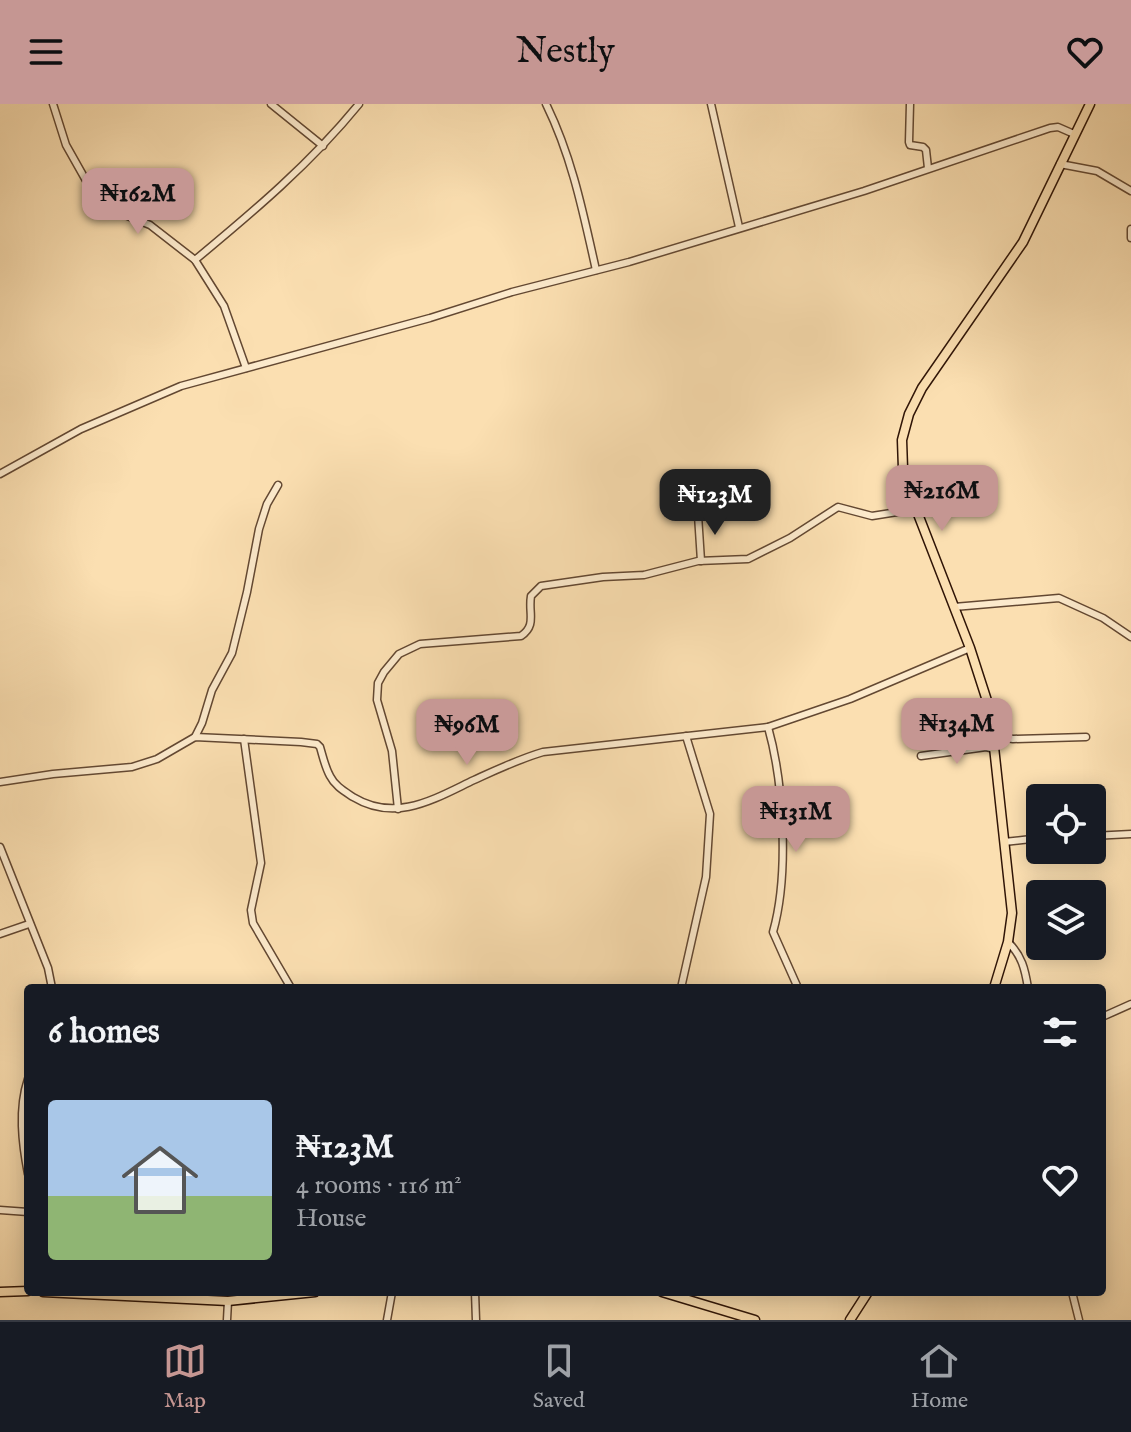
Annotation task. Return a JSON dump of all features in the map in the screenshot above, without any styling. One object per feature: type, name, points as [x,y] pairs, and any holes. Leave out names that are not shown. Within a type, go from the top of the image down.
[{"type":"main road","points":[[995,984],[1008,942],[1012,913],[990,710],[970,648],[916,509],[903,469],[902,440],[909,414],[922,388],[1035,221],[1090,104]]},
{"type":"main road","points":[[0,1292],[24,1291]]},
{"type":"main road","points":[[125,1296],[228,1301],[266,1296]]},
{"type":"main road","points":[[675,1296],[755,1320]]},
{"type":"main road","points":[[850,1320],[865,1296]]},
{"type":"street","points":[[53,104],[66,145],[97,200],[150,225],[195,260],[224,306],[246,368]]},
{"type":"street","points":[[271,104],[323,146]]},
{"type":"street","points":[[195,260],[323,146],[359,104]]},
{"type":"street","points":[[546,104],[565,146],[579,189],[596,270]]},
{"type":"street","points":[[711,104],[739,227]]},
{"type":"street","points":[[910,104],[909,142],[926,150],[928,168]]},
{"type":"street","points":[[0,474],[70,435],[181,386],[864,191],[1050,128],[1058,127],[1074,134]]},
{"type":"street","points":[[1060,164],[1097,171],[1131,191]]},
{"type":"street","points":[[1131,229],[1131,238]]},
{"type":"street","points":[[195,737],[212,690],[232,653],[259,529],[267,504],[278,485]]},
{"type":"street","points":[[398,809],[392,751],[376,690],[384,672],[408,647],[521,636],[532,622],[531,596],[541,586],[603,577],[637,576],[701,561],[758,556],[834,508],[872,516],[916,509]]},
{"type":"street","points":[[698,515],[701,561]]},
{"type":"street","points":[[954,607],[1059,598],[1103,618],[1131,637]]},
{"type":"street","points":[[0,782],[132,767],[157,759],[195,737],[244,739],[317,744],[331,779],[342,790],[381,809],[398,809],[432,801],[523,758],[543,752],[768,727],[850,699],[970,648]]},
{"type":"street","points":[[768,727],[775,751],[782,802],[780,907],[773,932],[796,984]]},
{"type":"street","points":[[682,984],[706,877],[710,814],[686,736]]},
{"type":"street","points":[[994,736],[1013,739],[1086,737]]},
{"type":"street","points":[[244,739],[261,863],[251,910],[253,923],[289,984]]},
{"type":"street","points":[[921,756],[986,747],[995,749]]},
{"type":"street","points":[[1106,835],[1131,834]]},
{"type":"street","points":[[1003,842],[1026,840]]},
{"type":"street","points":[[0,847],[48,968],[51,984]]},
{"type":"street","points":[[0,934],[29,924]]},
{"type":"street","points":[[1008,942],[1025,966],[1027,984]]},
{"type":"street","points":[[1106,1015],[1131,1004]]},
{"type":"street","points":[[24,1094],[24,1141]]},
{"type":"street","points":[[0,1210],[24,1212]]},
{"type":"street","points":[[387,1320],[391,1296]]},
{"type":"street","points":[[475,1296],[476,1320]]},
{"type":"street","points":[[1073,1296],[1079,1320]]},
{"type":"street","points":[[227,1320],[228,1301]]}]
